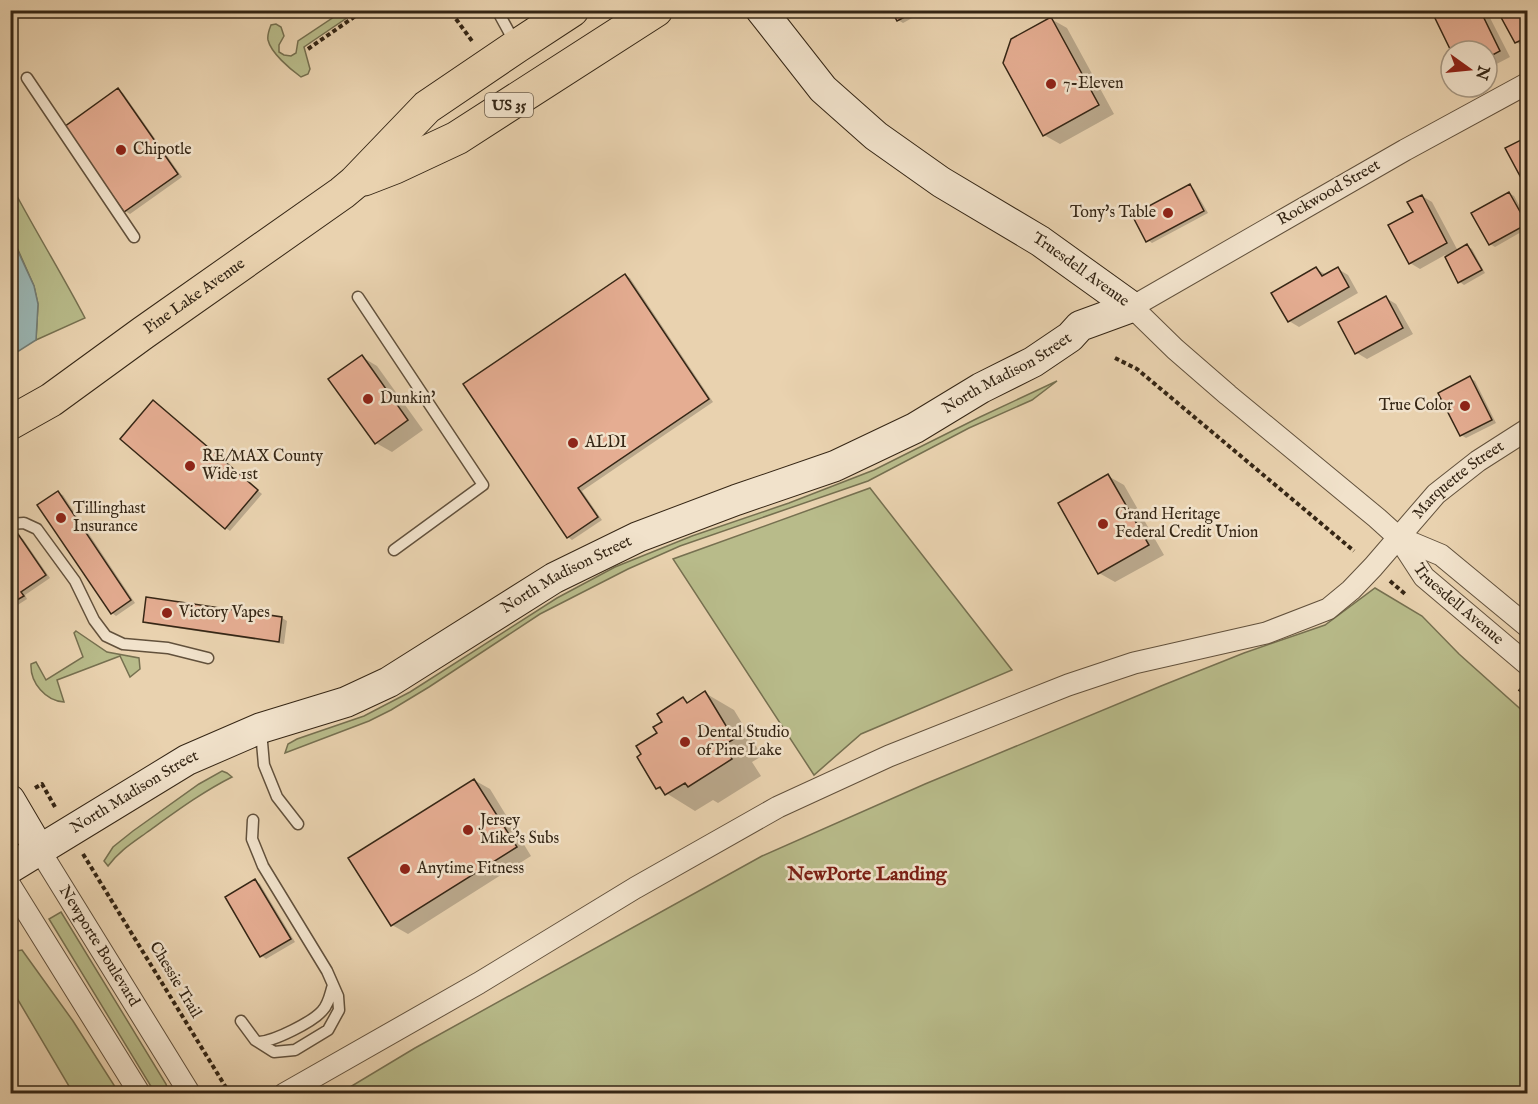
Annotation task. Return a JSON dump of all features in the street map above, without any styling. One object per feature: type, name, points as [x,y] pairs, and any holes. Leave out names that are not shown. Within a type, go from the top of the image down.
[{"type":"main road","name":"Pine Lake Avenue","points":[[18,421],[51,400],[354,183],[427,107],[572,10]]},
{"type":"main road","name":"Pine Lake Avenue","points":[[354,183],[458,138],[656,10]]},
{"type":"street","name":"Truesdell Avenue","points":[[761,10],[823,89],[876,136],[941,182],[1040,240],[1132,307],[1175,349],[1228,395],[1398,537],[1424,577],[1527,664]]},
{"type":"street","name":"Rockwood Street","points":[[1132,307],[1405,150],[1527,84]]},
{"type":"street","name":"North Madison Street","points":[[10,868],[188,760],[261,728],[345,702],[389,682],[554,578],[638,537],[835,466],[915,428],[981,388],[1032,362],[1070,337],[1080,326],[1132,307]]},
{"type":"street","name":"Marquette Street","points":[[284,1094],[778,807],[889,756],[1068,685],[1134,663],[1266,633],[1328,609],[1351,590],[1373,567],[1436,494],[1478,461],[1527,429]]},
{"type":"street","name":"Truesdell Avenue","points":[[1398,537],[1441,555],[1527,627]]},
{"type":"street","name":"Newporte Boulevard","points":[[10,800],[190,1094]]},
{"type":"street","points":[[10,885],[140,1094]]},
{"type":"lane","points":[[497,10],[517,45]]},
{"type":"lane","points":[[27,78],[134,237]]},
{"type":"lane","points":[[358,297],[483,486],[394,550]]},
{"type":"lane","points":[[10,524],[24,523],[37,529],[75,581],[94,620],[106,636],[123,644],[168,648],[208,658]]},
{"type":"lane","points":[[261,728],[264,765],[277,797],[298,824]]},
{"type":"lane","points":[[241,1021],[255,1040],[274,1052],[295,1050],[328,1030],[339,1010],[338,996],[327,971],[263,866],[252,840],[253,820]]},
{"type":"lane","points":[[259,1042],[270,1041],[322,1012],[328,1003],[333,985]]},
{"type":"path","points":[[308,49],[364,10]]},
{"type":"path","points":[[456,19],[478,48]]},
{"type":"path","points":[[1115,358],[1137,369],[1412,601]]},
{"type":"path","points":[[1519,688],[1527,696]]},
{"type":"path","name":"Chessie Trail","points":[[100,880],[230,1094]]},
{"type":"green space","points":[[343,11],[357,11],[304,47],[310,69],[308,74],[301,77],[297,74],[270,45],[269,31],[271,25],[276,24],[281,27],[284,36],[279,45],[279,52],[291,56],[296,53],[298,41]]},
{"type":"green space","points":[[10,183],[85,318],[36,340],[38,304],[34,286],[11,234]]},
{"type":"green space","points":[[1057,381],[1032,400],[969,428],[868,481],[680,546],[628,569],[540,614],[391,710],[369,721],[285,753],[288,744],[297,739],[364,716],[410,692],[557,598],[615,567],[692,536],[789,503],[874,470]]},
{"type":"green space","points":[[870,488],[1012,670],[861,734],[814,775],[673,559]]},
{"type":"green space","points":[[1375,588],[1422,616],[1459,654],[1527,715],[1527,1093],[340,1093],[415,1048],[762,856],[925,784],[1161,686],[1244,653],[1325,625]]},
{"type":"green space","points":[[76,631],[107,652],[139,658],[140,669],[130,677],[120,656],[57,680],[64,702],[45,695],[33,678],[31,664],[36,662],[46,680],[83,657],[74,633]]},
{"type":"green space","points":[[222,771],[232,777],[199,796],[136,840],[108,866],[104,861],[113,847],[133,831],[199,784]]},
{"type":"green space","points":[[61,912],[166,1084],[169,1093],[155,1093],[49,919]]},
{"type":"green space","points":[[22,950],[73,1021],[119,1093],[73,1093],[11,988],[11,952]]},
{"type":"water","points":[[10,234],[34,286],[38,304],[36,340],[11,356]]},
{"type":"building","points":[[891,10],[918,10],[897,21]]},
{"type":"building","points":[[1431,10],[1480,10],[1494,39],[1445,39]]},
{"type":"building","points":[[1497,10],[1528,10],[1528,37],[1515,43]]},
{"type":"building","name":"7-Eleven","points":[[1051,17],[1099,105],[1043,136],[1003,63],[1011,39]]},
{"type":"building","name":"Chipotle","points":[[118,88],[178,174],[124,212],[64,127]]},
{"type":"building","points":[[1527,137],[1528,139],[1528,191],[1505,148]]},
{"type":"building","name":"Tony's Table","points":[[1190,184],[1204,211],[1146,242],[1132,215]]},
{"type":"building","points":[[1509,192],[1527,224],[1489,245],[1471,213]]},
{"type":"building","points":[[1422,195],[1447,243],[1409,264],[1388,225],[1413,212],[1407,202]]},
{"type":"building","points":[[1467,244],[1482,270],[1458,283],[1445,257]]},
{"type":"building","points":[[1316,267],[1322,276],[1338,267],[1349,287],[1288,322],[1271,293]]},
{"type":"building","name":"ALDI","points":[[625,274],[709,399],[578,488],[598,517],[567,538],[463,384]]},
{"type":"building","points":[[1386,296],[1403,328],[1355,354],[1338,322]]},
{"type":"building","name":"Dunkin'","points":[[362,355],[408,420],[375,444],[328,379]]},
{"type":"building","name":"True Color","points":[[1470,376],[1492,420],[1460,436],[1438,393]]},
{"type":"building","name":"RE/MAX County Wide 1st","points":[[153,400],[258,490],[225,529],[120,439]]},
{"type":"building","name":"Grand Heritage Federal Credit Union","points":[[1108,474],[1149,545],[1098,574],[1058,503]]},
{"type":"building","points":[[58,491],[131,600],[111,614],[37,505]]},
{"type":"building","points":[[18,534],[46,575],[21,592],[24,596],[10,604],[10,539]]},
{"type":"building","points":[[146,597],[282,617],[279,642],[143,622]]},
{"type":"building","name":"Dental Studio of Pine Lake","points":[[705,691],[734,739],[724,745],[732,759],[688,787],[685,783],[665,795],[660,787],[656,789],[637,757],[641,754],[636,746],[657,733],[653,727],[662,722],[657,714],[683,697],[687,703]]},
{"type":"building","points":[[474,779],[517,847],[391,926],[348,858]]},
{"type":"building","points":[[255,879],[291,939],[260,957],[225,897]]},
{"type":"place","name":"7-Eleven","points":[[1051,84]]},
{"type":"place","name":"Chipotle","points":[[121,150]]},
{"type":"place","name":"Tony's Table","points":[[1168,213]]},
{"type":"place","name":"Dunkin'","points":[[368,399]]},
{"type":"place","name":"True Color","points":[[1465,406]]},
{"type":"place","name":"ALDI","points":[[573,443]]},
{"type":"place","name":"RE/MAX County Wide 1st","points":[[190,466]]},
{"type":"place","name":"Tillinghast Insurance","points":[[61,518]]},
{"type":"place","name":"Grand Heritage Federal Credit Union","points":[[1103,524]]},
{"type":"place","name":"Victory Vapes","points":[[167,613]]},
{"type":"place","name":"Dental Studio of Pine Lake","points":[[685,742]]},
{"type":"place","name":"Jersey Mike's Subs","points":[[468,830]]},
{"type":"place","name":"Anytime Fitness","points":[[405,869]]},
{"type":"district","name":"NewPorte Landing","points":[[867,874]]}]
